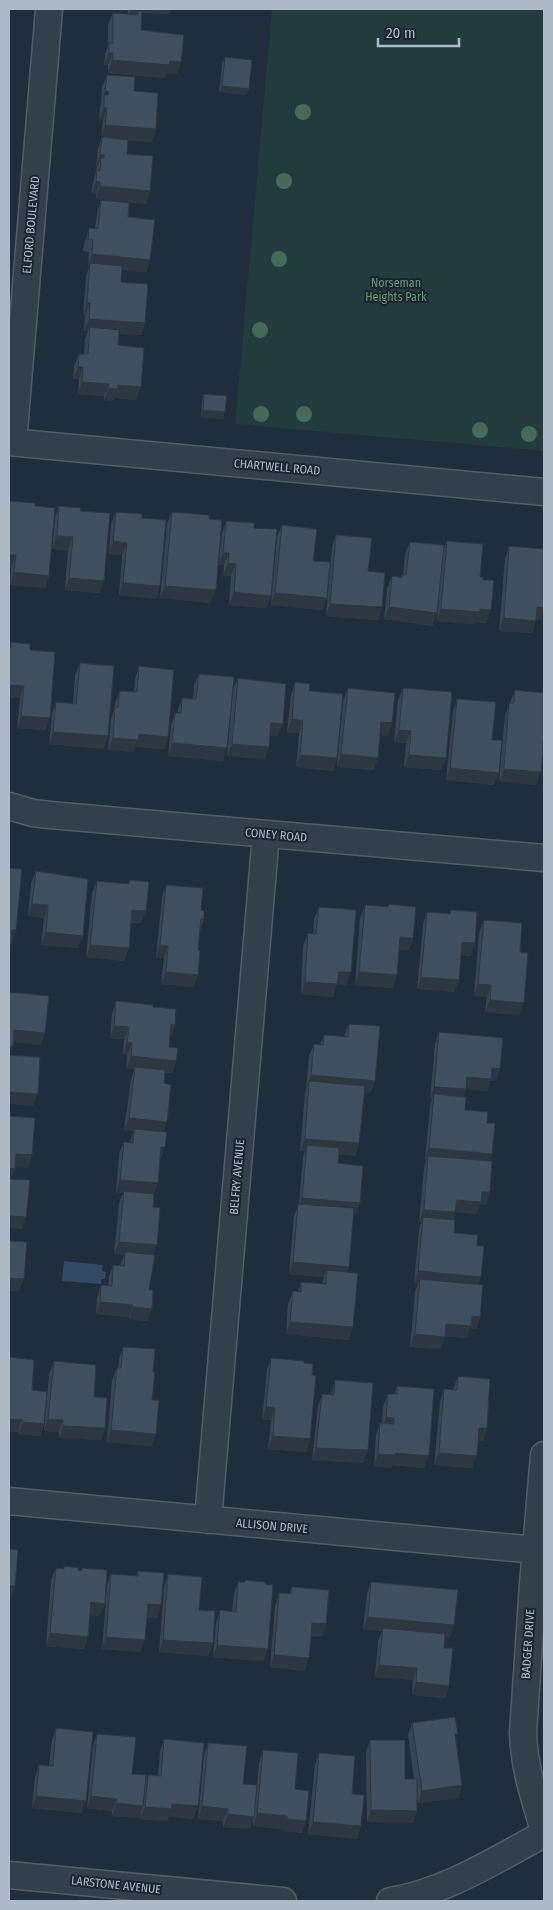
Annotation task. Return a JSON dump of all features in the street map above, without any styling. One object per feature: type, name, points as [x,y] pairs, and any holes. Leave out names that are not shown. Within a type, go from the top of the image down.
[{"type":"street","name":"ELFORD BOULEVARD","points":[[11,442],[49,9]]},
{"type":"street","name":"CHARTWELL ROAD","points":[[11,442],[544,492]]},
{"type":"street","name":"CONEY ROAD","points":[[9,806],[33,813],[50,815],[544,858]]},
{"type":"street","name":"BELFRY AVENUE","points":[[208,1520],[266,834]]},
{"type":"street","name":"BADGER DRIVE","points":[[544,1455],[523,1712],[523,1752],[536,1766],[544,1830]]},
{"type":"street","name":"ALLISON DRIVE","points":[[9,1501],[536,1550]]},
{"type":"street","points":[[390,1901],[428,1891],[472,1872],[544,1834]]},
{"type":"street","name":"LARSTONE AVENUE","points":[[9,1875],[283,1901]]},
{"type":"green space","name":"Norseman Heights Park","points":[[272,9],[544,9],[544,451],[235,424]]},
{"type":"water","points":[[64,1261],[103,1265],[102,1271],[106,1272],[105,1279],[101,1279],[101,1284],[62,1281]]},
{"type":"building","points":[[138,11],[142,11],[141,30],[184,35],[181,62],[170,61],[169,65],[112,60],[113,53],[109,53],[109,43],[113,43],[113,13],[138,15]]},
{"type":"building","points":[[225,57],[252,60],[249,89],[222,86]]},
{"type":"building","points":[[107,75],[135,77],[134,91],[158,93],[156,129],[105,125],[107,108],[104,108],[104,95],[108,95],[109,92],[105,91]]},
{"type":"building","points":[[102,137],[128,140],[127,154],[153,156],[150,191],[100,186],[100,182],[96,181],[97,170],[100,171],[101,158],[104,158],[104,155],[100,155]]},
{"type":"building","points":[[101,200],[129,203],[128,217],[155,220],[150,260],[92,254],[93,240],[88,239],[89,228],[98,229]]},
{"type":"building","points":[[90,263],[122,266],[121,282],[148,284],[145,323],[89,319],[90,303],[87,303]]},
{"type":"building","points":[[90,327],[119,330],[118,345],[144,348],[141,387],[118,385],[117,389],[108,388],[109,384],[82,382],[83,367],[78,367],[79,354],[88,354]]},
{"type":"building","points":[[204,394],[227,396],[225,412],[203,410]]},
{"type":"building","points":[[9,501],[35,503],[35,506],[55,508],[49,576],[14,572],[16,555],[9,555]]},
{"type":"building","points":[[59,506],[81,508],[80,511],[110,513],[104,581],[69,578],[73,537],[57,536]]},
{"type":"building","points":[[116,512],[142,514],[142,518],[166,520],[160,586],[123,583],[127,543],[113,541]]},
{"type":"building","points":[[172,512],[209,515],[209,519],[222,520],[216,590],[165,586]]},
{"type":"building","points":[[226,521],[254,523],[254,528],[277,529],[271,596],[234,592],[236,564],[228,563],[229,553],[223,553]]},
{"type":"building","points":[[282,525],[317,529],[313,561],[330,562],[327,598],[275,593]]},
{"type":"building","points":[[336,535],[372,538],[368,571],[385,573],[382,607],[330,604]]},
{"type":"building","points":[[447,541],[483,544],[480,577],[484,577],[483,580],[494,580],[491,610],[480,609],[480,612],[441,609]]},
{"type":"building","points":[[410,542],[444,545],[437,613],[389,607],[392,576],[402,578],[402,575],[406,575]]},
{"type":"building","points":[[509,546],[544,549],[544,608],[537,607],[536,621],[504,618]]},
{"type":"building","points":[[11,642],[30,644],[30,650],[55,652],[50,718],[21,716],[24,686],[9,685],[9,647],[11,647]]},
{"type":"building","points":[[80,663],[114,666],[108,736],[53,732],[56,702],[76,704]]},
{"type":"building","points":[[139,666],[174,670],[168,737],[139,734],[138,740],[113,738],[115,707],[118,707],[120,691],[137,692]]},
{"type":"building","points":[[199,674],[234,677],[227,748],[172,743],[175,713],[181,713],[182,698],[196,699]]},
{"type":"building","points":[[238,678],[286,684],[283,724],[271,723],[269,747],[232,744]]},
{"type":"building","points":[[295,682],[310,684],[309,691],[343,694],[337,758],[300,755],[303,721],[292,719]]},
{"type":"building","points":[[348,688],[395,693],[392,723],[381,722],[378,758],[341,754]]},
{"type":"building","points":[[403,688],[452,692],[446,758],[409,755],[411,731],[399,730]]},
{"type":"building","points":[[515,690],[544,693],[541,772],[504,769],[509,703],[514,703]]},
{"type":"building","points":[[457,699],[496,702],[492,740],[502,740],[499,773],[450,768]]},
{"type":"building","points":[[9,868],[22,869],[16,930],[12,930],[10,954],[9,953]]},
{"type":"building","points":[[36,871],[88,879],[83,936],[46,932],[48,905],[32,904]]},
{"type":"building","points":[[130,880],[149,882],[146,911],[132,910],[129,948],[90,945],[97,881],[129,884]]},
{"type":"building","points":[[166,885],[203,888],[201,910],[204,911],[204,919],[201,919],[198,975],[166,972],[168,946],[160,945]]},
{"type":"building","points":[[389,904],[416,907],[413,938],[400,937],[397,975],[359,972],[365,905],[388,907]]},
{"type":"building","points":[[319,907],[356,910],[351,972],[339,972],[337,984],[305,982],[308,933],[316,934]]},
{"type":"building","points":[[451,910],[477,912],[475,943],[462,942],[459,980],[421,977],[427,912],[450,914]]},
{"type":"building","points":[[484,920],[522,923],[520,952],[528,953],[524,1003],[490,1000],[491,985],[478,984]]},
{"type":"building","points":[[9,992],[49,996],[45,1033],[14,1030],[13,1046],[9,1046]]},
{"type":"building","points":[[116,1001],[176,1009],[175,1025],[171,1024],[169,1047],[178,1048],[176,1061],[131,1056],[132,1043],[127,1042],[129,1027],[114,1026]]},
{"type":"building","points":[[349,1024],[380,1026],[375,1081],[311,1075],[314,1044],[323,1045],[324,1035],[348,1037]]},
{"type":"building","points":[[439,1032],[503,1038],[500,1069],[492,1068],[491,1079],[467,1077],[466,1089],[434,1087]]},
{"type":"building","points":[[9,1055],[40,1057],[38,1094],[9,1092]]},
{"type":"building","points":[[135,1067],[165,1070],[164,1083],[171,1085],[167,1122],[129,1118]]},
{"type":"building","points":[[309,1081],[365,1086],[359,1143],[305,1139]]},
{"type":"building","points":[[434,1094],[466,1097],[465,1110],[488,1112],[487,1123],[495,1123],[492,1154],[429,1148]]},
{"type":"building","points":[[9,1113],[11,1113],[10,1116],[35,1118],[32,1155],[16,1154],[15,1169],[9,1168]]},
{"type":"building","points":[[134,1129],[167,1132],[165,1147],[161,1147],[158,1183],[120,1180],[124,1142],[133,1143]]},
{"type":"building","points":[[307,1145],[339,1148],[338,1163],[363,1166],[360,1203],[302,1198]]},
{"type":"building","points":[[428,1156],[492,1161],[490,1192],[482,1192],[481,1202],[457,1200],[455,1212],[424,1210]]},
{"type":"building","points":[[9,1179],[30,1180],[26,1217],[9,1216]]},
{"type":"building","points":[[124,1191],[154,1194],[153,1207],[160,1208],[157,1245],[119,1242]]},
{"type":"building","points":[[298,1204],[354,1208],[349,1267],[293,1262]]},
{"type":"building","points":[[423,1217],[455,1220],[454,1233],[478,1235],[477,1246],[484,1246],[481,1277],[418,1271]]},
{"type":"building","points":[[9,1241],[27,1242],[24,1279],[9,1278]]},
{"type":"building","points":[[125,1252],[155,1255],[149,1290],[153,1290],[152,1309],[100,1302],[101,1285],[112,1286],[113,1265],[124,1266]]},
{"type":"building","points":[[327,1270],[358,1273],[353,1327],[290,1322],[293,1291],[301,1292],[301,1282],[326,1284]]},
{"type":"building","points":[[420,1279],[483,1285],[480,1317],[472,1316],[471,1326],[446,1324],[445,1337],[415,1334]]},
{"type":"building","points":[[123,1347],[155,1349],[152,1400],[159,1400],[156,1434],[111,1430],[117,1368],[121,1368]]},
{"type":"building","points":[[9,1357],[34,1360],[32,1390],[47,1392],[44,1424],[9,1419]]},
{"type":"building","points":[[271,1358],[304,1361],[304,1363],[313,1364],[312,1375],[316,1376],[310,1439],[273,1436],[275,1408],[266,1407]]},
{"type":"building","points":[[54,1361],[96,1365],[94,1397],[107,1398],[105,1428],[63,1426],[63,1420],[48,1419]]},
{"type":"building","points":[[458,1376],[490,1379],[487,1428],[479,1428],[477,1456],[439,1453],[444,1389],[457,1390]]},
{"type":"building","points":[[335,1380],[373,1383],[368,1450],[316,1448],[322,1394],[334,1395]]},
{"type":"building","points":[[397,1386],[434,1389],[429,1456],[396,1453],[395,1455],[378,1454],[380,1423],[394,1424],[394,1418],[386,1417],[388,1394],[397,1394]]},
{"type":"building","points":[[9,1549],[18,1550],[15,1586],[9,1586]]},
{"type":"building","points":[[64,1566],[79,1568],[78,1570],[82,1571],[82,1568],[107,1570],[105,1604],[91,1602],[88,1637],[50,1633],[56,1568],[64,1569]]},
{"type":"building","points":[[138,1571],[164,1573],[161,1605],[148,1604],[145,1640],[106,1637],[111,1574],[138,1576]]},
{"type":"building","points":[[168,1574],[202,1577],[199,1610],[215,1611],[213,1643],[163,1640]]},
{"type":"building","points":[[245,1580],[265,1582],[265,1584],[273,1585],[268,1649],[217,1645],[220,1610],[236,1612],[238,1582],[245,1582]]},
{"type":"building","points":[[371,1582],[458,1590],[454,1625],[368,1617]]},
{"type":"building","points":[[292,1587],[329,1590],[326,1624],[312,1623],[309,1658],[274,1655],[279,1593],[291,1594]]},
{"type":"building","points":[[383,1628],[445,1634],[444,1648],[453,1648],[449,1686],[416,1682],[417,1668],[379,1665]]},
{"type":"building","points":[[455,1717],[458,1734],[455,1734],[462,1785],[422,1791],[412,1723]]},
{"type":"building","points":[[56,1728],[93,1732],[86,1801],[36,1796],[39,1765],[53,1766]]},
{"type":"building","points":[[97,1734],[136,1737],[132,1774],[146,1775],[143,1806],[116,1803],[117,1799],[91,1796]]},
{"type":"building","points":[[164,1739],[204,1743],[198,1806],[172,1804],[172,1809],[145,1807],[148,1775],[161,1776]]},
{"type":"building","points":[[370,1740],[405,1740],[405,1779],[417,1779],[417,1811],[371,1810]]},
{"type":"building","points":[[208,1743],[247,1746],[243,1784],[257,1785],[254,1817],[228,1814],[228,1809],[202,1806]]},
{"type":"building","points":[[263,1750],[298,1753],[295,1789],[309,1791],[306,1821],[287,1819],[287,1816],[257,1813]]},
{"type":"building","points":[[319,1753],[355,1756],[352,1794],[364,1795],[361,1826],[313,1822]]}]
